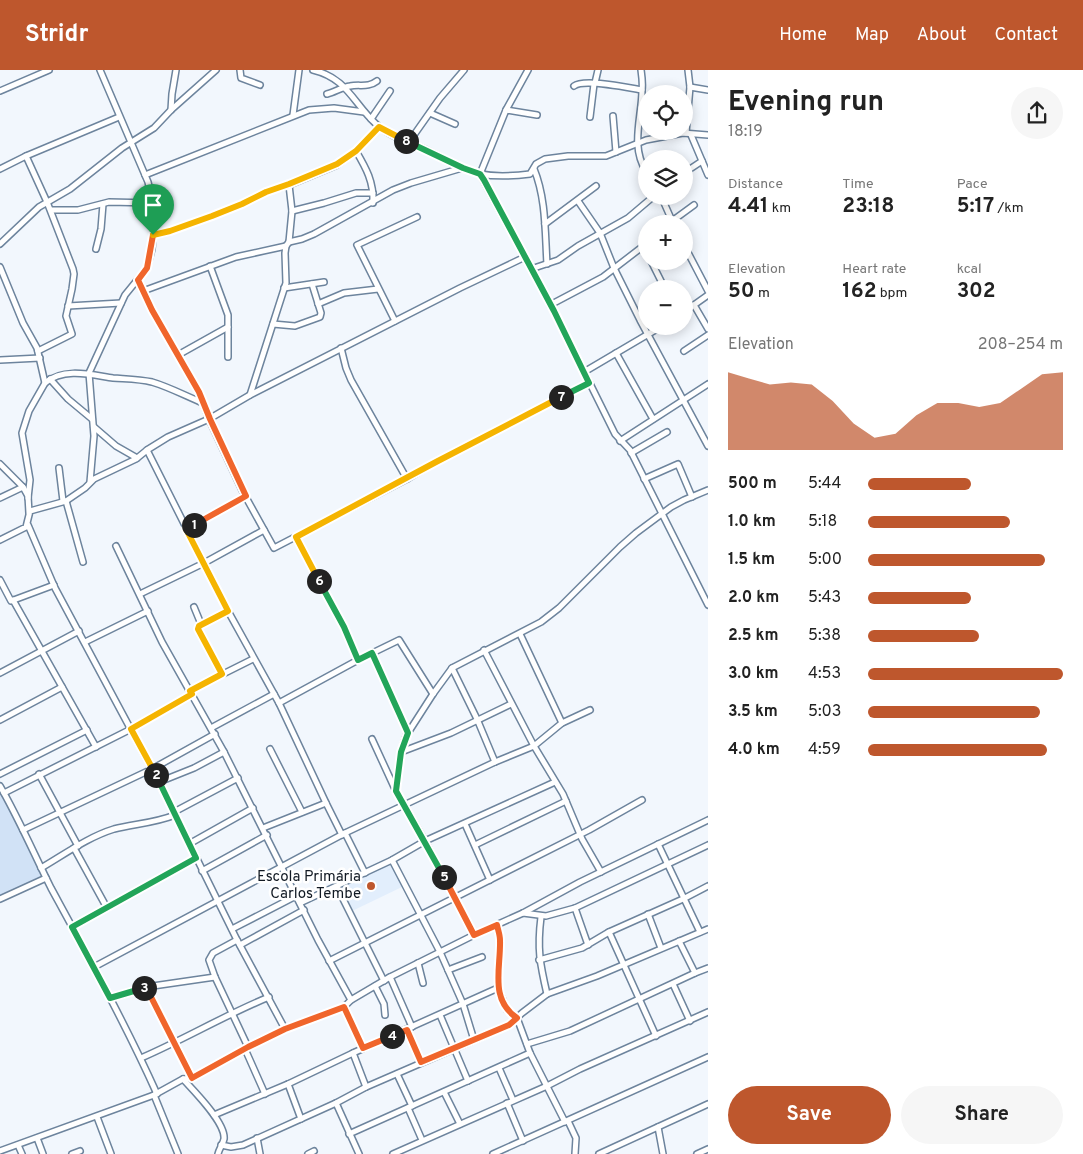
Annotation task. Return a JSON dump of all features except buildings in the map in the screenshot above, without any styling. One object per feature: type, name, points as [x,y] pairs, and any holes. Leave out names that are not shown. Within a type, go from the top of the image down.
[{"type":"street","points":[[0,91],[49,70]]},
{"type":"street","points":[[90,482],[94,427],[89,373],[125,295],[147,268],[153,235],[153,203],[145,175],[100,70]]},
{"type":"street","points":[[171,110],[176,70]]},
{"type":"street","points":[[0,244],[31,213],[70,188],[131,142],[154,128],[171,110],[216,70]]},
{"type":"street","points":[[240,70],[241,78],[260,85]]},
{"type":"street","points":[[293,116],[300,70]]},
{"type":"street","points":[[313,70],[336,79],[345,86],[364,112],[379,127],[463,168],[480,174],[518,176],[530,174],[536,164],[545,159],[568,156],[606,156],[636,143],[654,140]]},
{"type":"street","points":[[409,142],[440,98],[464,70]]},
{"type":"street","points":[[480,174],[506,110],[528,70]]},
{"type":"street","points":[[590,117],[594,83],[598,70]]},
{"type":"street","points":[[641,70],[642,85]]},
{"type":"street","points":[[688,70],[690,85]]},
{"type":"street","points":[[327,94],[345,86],[370,85],[377,81]]},
{"type":"street","points":[[574,86],[580,82],[638,89]]},
{"type":"street","points":[[693,88],[708,90]]},
{"type":"street","points":[[371,119],[390,91]]},
{"type":"street","points":[[145,175],[309,110],[334,108],[364,112]]},
{"type":"street","points":[[506,110],[536,115]]},
{"type":"street","points":[[430,113],[455,124]]},
{"type":"street","points":[[613,116],[616,152]]},
{"type":"street","points":[[0,169],[26,156],[119,117]]},
{"type":"street","points":[[638,125],[636,143],[638,150]]},
{"type":"street","points":[[153,235],[178,228],[242,204],[266,192],[337,164],[356,151],[379,127]]},
{"type":"street","points":[[693,134],[708,135]]},
{"type":"street","points":[[692,140],[708,175]]},
{"type":"street","points":[[356,151],[368,172],[374,193],[373,202]]},
{"type":"street","points":[[26,156],[47,202],[74,274],[66,316],[72,333],[71,336],[38,351]]},
{"type":"street","points":[[693,167],[702,161]]},
{"type":"street","points":[[143,291],[210,266],[302,239],[393,190],[463,168]]},
{"type":"street","points":[[534,168],[538,178],[544,212],[547,264]]},
{"type":"street","points":[[480,174],[531,268],[620,441],[631,453],[708,605]]},
{"type":"street","points":[[250,394],[284,288],[287,244],[292,211],[289,184]]},
{"type":"street","points":[[545,224],[596,186]]},
{"type":"street","points":[[292,211],[324,204],[356,193],[374,193]]},
{"type":"street","points":[[578,200],[600,234],[614,268],[638,316]]},
{"type":"street","points":[[50,210],[78,210],[112,202],[153,203]]},
{"type":"street","points":[[96,249],[101,229],[103,204]]},
{"type":"street","points":[[531,268],[558,260],[628,218],[643,205]]},
{"type":"street","points":[[681,215],[694,205]]},
{"type":"street","points":[[395,320],[357,245],[417,217]]},
{"type":"street","points":[[550,305],[603,277],[638,252]]},
{"type":"street","points":[[29,513],[64,501],[85,488],[90,482],[137,458],[168,437],[210,419],[250,394],[395,320],[525,257]]},
{"type":"street","points":[[693,262],[708,291]]},
{"type":"street","points":[[210,266],[228,315],[228,358]]},
{"type":"street","points":[[0,267],[22,320],[38,351],[47,381],[92,419]]},
{"type":"street","points":[[138,280],[199,392],[246,496],[274,548],[589,383]]},
{"type":"street","points":[[284,288],[324,282]]},
{"type":"street","points":[[272,324],[295,326],[320,317],[312,284]]},
{"type":"street","points":[[318,304],[344,293],[378,289]]},
{"type":"street","points":[[708,295],[694,305],[708,329]]},
{"type":"street","points":[[68,306],[121,303]]},
{"type":"street","points":[[178,355],[228,327]]},
{"type":"street","points":[[584,372],[648,335],[708,446]]},
{"type":"street","points":[[684,351],[708,335]]},
{"type":"street","points":[[341,348],[351,380],[407,478]]},
{"type":"street","points":[[616,353],[653,419]]},
{"type":"street","points":[[0,360],[40,358]]},
{"type":"street","points":[[203,403],[150,382],[103,377],[89,373],[47,381],[29,411],[22,433],[30,480],[28,525],[54,585],[159,782],[238,942],[285,1029]]},
{"type":"street","points":[[620,441],[708,384]]},
{"type":"street","points":[[94,427],[116,446],[137,458]]},
{"type":"street","points":[[631,453],[667,432]]},
{"type":"street","points":[[147,450],[253,659],[279,703],[326,804],[364,873]]},
{"type":"street","points":[[0,464],[23,487],[28,498]]},
{"type":"street","points":[[644,479],[678,464],[692,497]]},
{"type":"street","points":[[59,468],[64,501],[84,562]]},
{"type":"street","points":[[0,498],[23,487]]},
{"type":"street","points":[[396,791],[401,752],[408,733],[452,668],[541,622],[559,608],[620,547],[662,513],[708,490]]},
{"type":"street","points":[[186,529],[246,496]]},
{"type":"street","points":[[0,540],[28,525]]},
{"type":"street","points":[[140,594],[204,563],[264,530]]},
{"type":"street","points":[[296,537],[344,627],[358,660]]},
{"type":"street","points":[[116,546],[162,642],[215,734],[329,961],[351,1000]]},
{"type":"street","points":[[0,580],[96,747]]},
{"type":"street","points":[[13,600],[54,585]]},
{"type":"street","points":[[194,607],[201,624]]},
{"type":"street","points":[[85,642],[148,611]]},
{"type":"street","points":[[222,674],[198,629],[201,624],[228,611]]},
{"type":"street","points":[[0,673],[79,632]]},
{"type":"street","points":[[520,634],[562,723]]},
{"type":"street","points":[[279,703],[399,640],[433,694]]},
{"type":"street","points":[[484,650],[511,704],[566,801],[601,872]]},
{"type":"street","points":[[372,653],[408,733]]},
{"type":"street","points":[[4,793],[131,729],[222,674],[253,659]]},
{"type":"street","points":[[452,668],[477,719],[495,762]]},
{"type":"street","points":[[0,720],[62,687]]},
{"type":"street","points":[[211,728],[274,694]]},
{"type":"street","points":[[401,752],[450,733],[511,704]]},
{"type":"street","points":[[94,967],[344,834],[495,762],[534,746],[562,723],[590,710]]},
{"type":"street","points":[[0,774],[87,730]]},
{"type":"street","points":[[23,830],[152,769],[215,734]]},
{"type":"street","points":[[372,739],[396,791],[405,804],[474,935]]},
{"type":"street","points":[[270,749],[302,812]]},
{"type":"street","points":[[159,782],[224,752]]},
{"type":"street","points":[[39,774],[60,811],[107,908]]},
{"type":"street","points":[[41,868],[96,835],[116,829],[146,824],[175,813],[238,778]]},
{"type":"street","points":[[300,903],[392,860],[425,841],[555,782]]},
{"type":"street","points":[[0,786],[46,878],[141,1058],[178,1154]]},
{"type":"street","points":[[329,961],[581,834],[642,800]]},
{"type":"street","points":[[475,845],[566,801]]},
{"type":"street","points":[[263,828],[326,804]]},
{"type":"street","points":[[189,844],[253,808]]},
{"type":"street","points":[[0,1151],[155,1094],[184,1079],[192,1078],[285,1029],[344,1007],[351,1000],[390,977],[708,820]]},
{"type":"street","points":[[464,824],[490,880]]},
{"type":"street","points":[[202,871],[267,835]]},
{"type":"street","points":[[658,844],[700,932]]},
{"type":"street","points":[[523,913],[541,917],[574,908],[708,844]]},
{"type":"street","points":[[72,927],[196,858]]},
{"type":"street","points":[[392,860],[440,952],[463,1004],[474,1040]]},
{"type":"street","points":[[0,899],[46,878]]},
{"type":"street","points":[[539,960],[588,945],[609,932],[708,886]]},
{"type":"street","points":[[337,887],[384,981]]},
{"type":"street","points":[[232,929],[296,896]]},
{"type":"street","points":[[574,908],[588,945]]},
{"type":"street","points":[[265,1094],[209,960],[210,956],[304,910]]},
{"type":"street","points":[[648,914],[661,948]]},
{"type":"street","points":[[541,917],[538,938],[539,960],[547,994]]},
{"type":"street","points":[[497,925],[500,938],[498,988],[508,1010],[517,1018],[530,1053],[576,1138],[575,1154]]},
{"type":"street","points":[[221,1145],[231,1147],[243,1145],[421,1062],[509,1025],[547,994],[624,965],[708,929]]},
{"type":"street","points":[[609,932],[656,1036]]},
{"type":"street","points":[[679,941],[695,973]]},
{"type":"street","points":[[448,970],[482,957]]},
{"type":"street","points":[[418,963],[423,983]]},
{"type":"street","points":[[527,1044],[570,1030],[708,968]]},
{"type":"street","points":[[110,998],[146,987],[215,977]]},
{"type":"street","points":[[390,977],[421,1062]]},
{"type":"street","points":[[673,984],[690,1021]]},
{"type":"street","points":[[375,986],[384,1004],[385,1015]]},
{"type":"street","points":[[146,987],[192,1078]]},
{"type":"street","points":[[214,1115],[288,1084],[363,1048],[498,988]]},
{"type":"street","points":[[141,1058],[174,1044],[232,1012],[268,997]]},
{"type":"street","points":[[344,1007],[363,1048]]},
{"type":"street","points":[[393,1154],[708,1012]]},
{"type":"street","points":[[440,1015],[468,1081]]},
{"type":"street","points":[[353,1053],[366,1087]]},
{"type":"street","points":[[349,1134],[530,1053]]},
{"type":"street","points":[[493,1154],[708,1057]]},
{"type":"street","points":[[499,1068],[513,1100]]},
{"type":"street","points":[[397,1074],[422,1140]]},
{"type":"street","points":[[184,1079],[214,1115],[223,1131],[224,1139],[218,1154]]},
{"type":"street","points":[[288,1084],[301,1119]]},
{"type":"street","points":[[444,1092],[460,1124]]},
{"type":"street","points":[[336,1103],[359,1154]]},
{"type":"street","points":[[507,1103],[523,1141]]},
{"type":"street","points":[[599,1154],[708,1104]]},
{"type":"street","points":[[97,1116],[111,1154]]},
{"type":"street","points":[[658,1127],[663,1154]]},
{"type":"street","points":[[37,1138],[43,1154]]},
{"type":"street","points":[[257,1138],[260,1154]]},
{"type":"street","points":[[18,1145],[22,1154]]},
{"type":"street","points":[[697,1154],[708,1149]]},
{"type":"street","points":[[72,1154],[80,1151]]},
{"type":"street","points":[[308,1154],[314,1152]]},
{"type":"shaded area","points":[[0,792],[44,877],[0,896]]},
{"type":"shaded area","name":"Escola Primária Carlos Tembe","points":[[392,860],[404,886],[350,912],[337,887]]},
{"type":"place","name":"Escola Primária Carlos Tembe","points":[[371,886]]},
{"type":"route","points":[[379,127],[463,168],[480,174],[554,311],[589,383],[296,537],[344,627],[358,660],[372,653],[408,733],[401,752],[396,791],[405,804],[474,935],[497,925],[500,938],[498,988],[508,1010],[517,1018],[509,1025],[421,1062],[407,1030],[363,1048],[344,1007],[285,1029],[192,1078],[146,987],[110,998],[72,927],[196,858],[131,729],[192,694],[190,691],[222,674],[198,629],[201,624],[228,611],[186,529],[246,496],[199,392],[152,310],[138,280],[147,268],[152,249],[153,235],[212,216],[337,164],[356,151],[379,127]]}]
